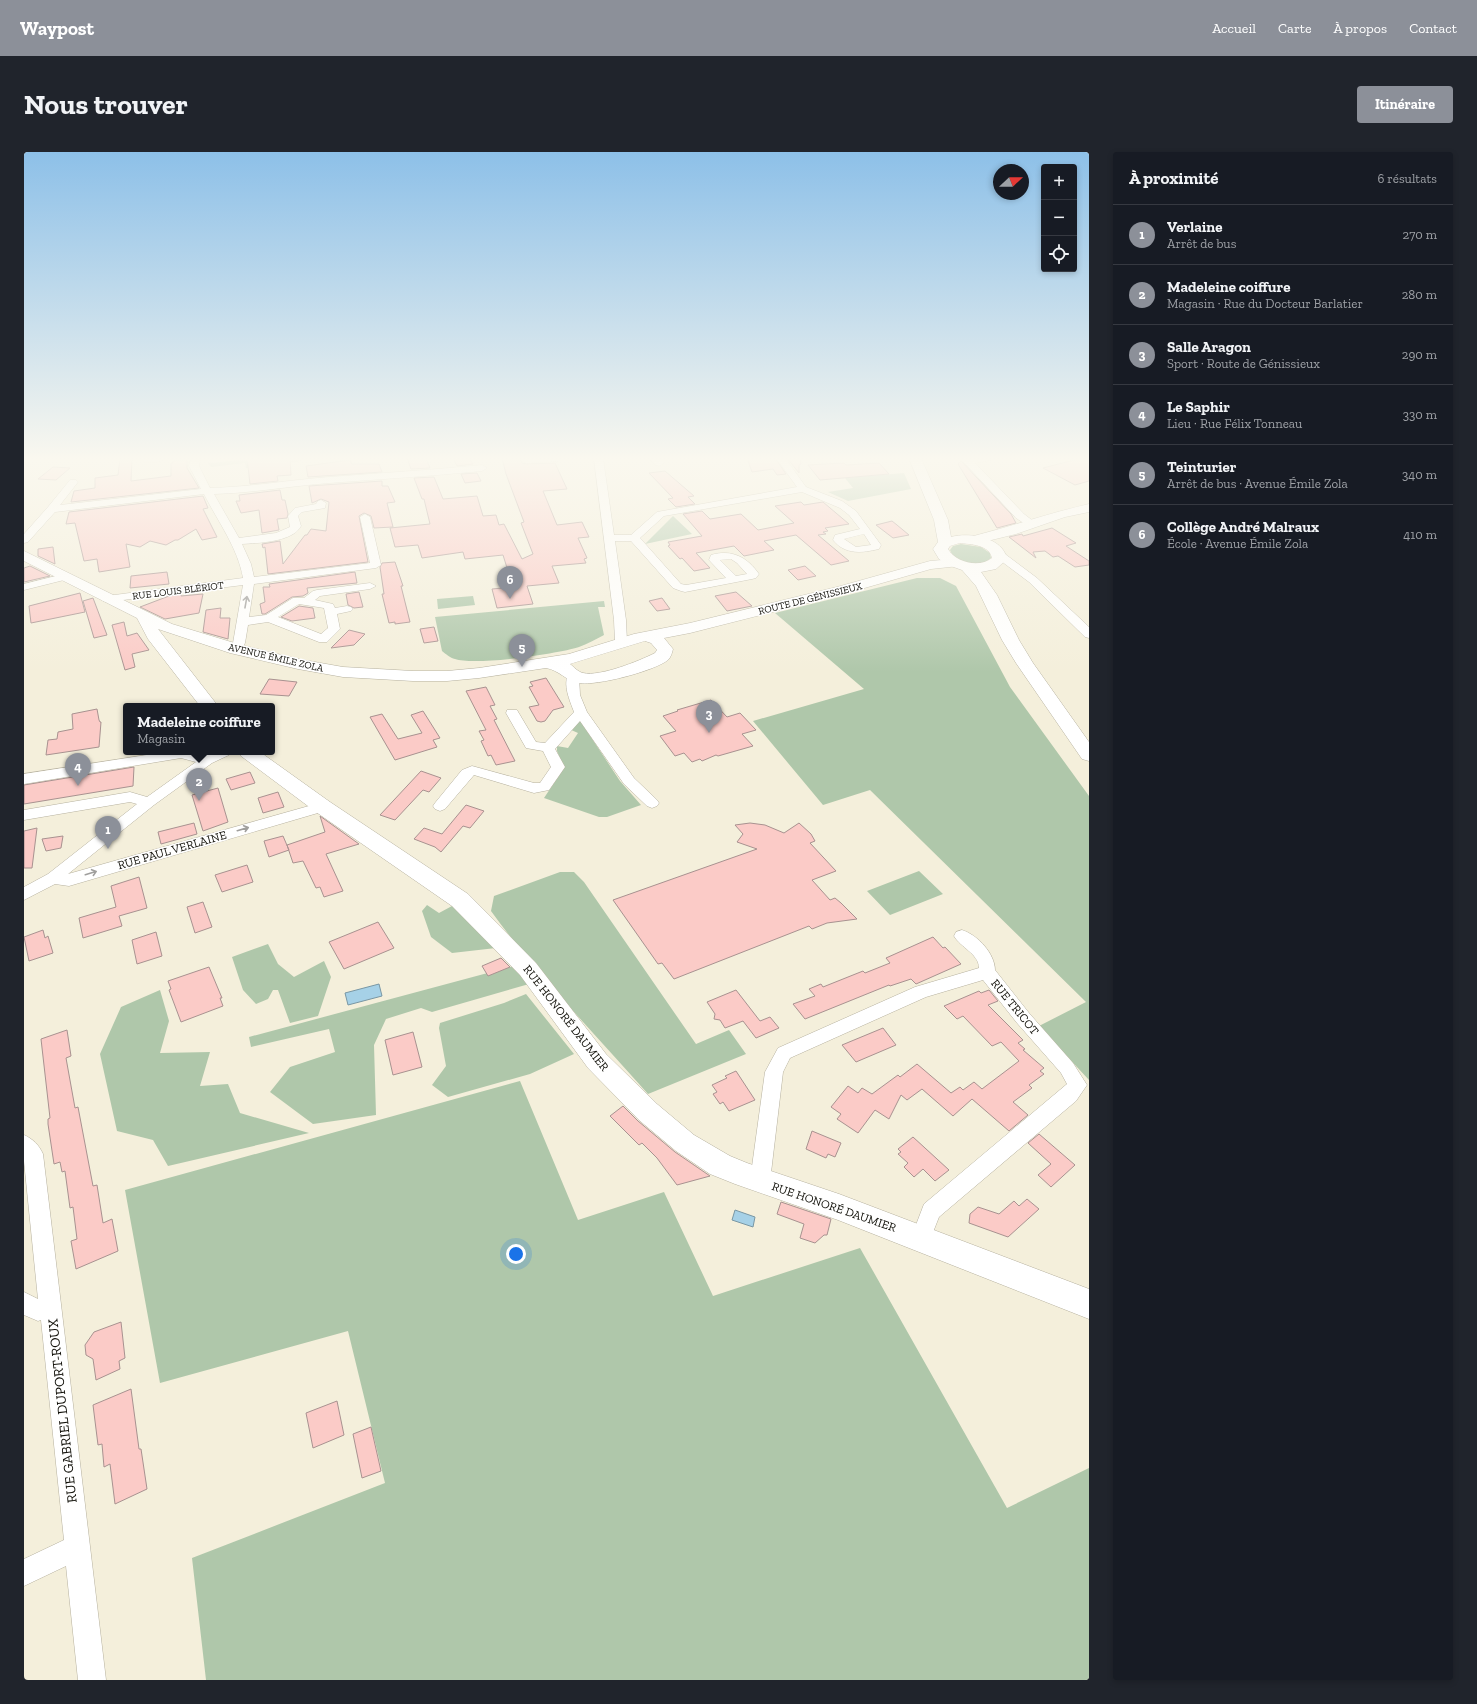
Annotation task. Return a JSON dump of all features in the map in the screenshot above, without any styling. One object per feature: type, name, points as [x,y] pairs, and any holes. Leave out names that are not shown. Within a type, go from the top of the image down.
[{"type":"main road","points":[[942,529],[944,557],[972,571],[991,597],[1016,649],[1061,717],[1089,755]]},
{"type":"main road","points":[[951,529],[971,540],[995,558]]},
{"type":"main road","points":[[930,565],[937,560],[943,548],[959,539],[971,540],[1016,529]]},
{"type":"main road","points":[[991,597],[996,540],[1011,531]]},
{"type":"main road","points":[[24,555],[144,617],[147,625],[164,631],[166,651],[206,703]]},
{"type":"main road","name":"ROUTE DE GÉNISSIEUX","points":[[575,671],[621,642],[674,635],[690,628],[842,590],[930,565],[961,565],[980,568],[995,558]]},
{"type":"main road","name":"AVENUE ÉMILE ZOLA","points":[[164,631],[298,664],[360,674],[448,676],[547,663],[575,671]]},
{"type":"main road","points":[[575,671],[598,678],[654,660],[664,654],[665,649],[650,639]]},
{"type":"main road","name":"RUE HONORÉ DAUMIER","points":[[252,755],[323,807],[465,905],[528,969],[597,1061],[648,1112],[685,1143],[720,1165],[760,1181],[839,1207],[1089,1304]]},
{"type":"street","points":[[24,540],[34,529]]},
{"type":"street","points":[[229,529],[246,564],[249,581],[239,643],[236,649]]},
{"type":"street","points":[[236,542],[286,535],[294,529]]},
{"type":"street","name":"RUE LOUIS BLÉRIOT","points":[[107,598],[376,565],[368,529]]},
{"type":"street","points":[[608,529],[620,620],[621,642]]},
{"type":"street","points":[[609,538],[634,538],[644,529]]},
{"type":"street","points":[[634,538],[677,586],[681,588],[685,589],[734,580]]},
{"type":"street","points":[[995,558],[1018,569],[1033,580],[1089,634]]},
{"type":"street","points":[[24,587],[64,576]]},
{"type":"street","points":[[306,602],[317,592],[370,586]]},
{"type":"street","points":[[242,622],[269,618],[297,600],[329,606],[334,629],[323,638],[269,618]]},
{"type":"street","points":[[330,612],[347,609]]},
{"type":"street","points":[[620,620],[627,629],[650,639]]},
{"type":"street","points":[[575,671],[579,695],[579,707],[629,781],[652,803]]},
{"type":"street","points":[[548,748],[579,707]]},
{"type":"street","points":[[512,712],[531,745],[548,748]]},
{"type":"street","points":[[440,806],[467,773],[472,770],[534,788],[544,787],[558,767],[548,748]]},
{"type":"street","points":[[24,779],[175,755]]},
{"type":"street","points":[[185,755],[207,760]]},
{"type":"street","points":[[24,894],[53,878],[149,802],[207,760],[218,755]]},
{"type":"street","points":[[24,815],[130,797],[149,802]]},
{"type":"street","name":"RUE PAUL VERLAINE","points":[[53,878],[69,880],[323,807]]},
{"type":"street","points":[[962,936],[979,951],[987,962],[987,972]]},
{"type":"street","name":"RUE TRICOT","points":[[760,1181],[774,1072],[784,1053],[921,992],[987,972],[1023,1018],[1067,1068],[1078,1085],[1069,1096],[931,1211],[921,1238]]},
{"type":"street","name":"RUE GABRIEL DUPORT-ROUX","points":[[24,1144],[33,1154],[92,1680]]},
{"type":"street","points":[[24,1303],[38,1310],[50,1308]]},
{"type":"street","points":[[24,1573],[77,1547]]},
{"type":"green space","points":[[660,529],[687,529],[692,534],[645,544]]},
{"type":"green space","points":[[961,544],[981,547],[990,553],[991,558],[987,561],[975,564],[957,559],[952,555],[950,550],[953,546]]},
{"type":"green space","points":[[917,578],[940,578],[956,586],[1010,687],[1089,796],[1089,1080],[1039,1026],[1086,1002],[870,790],[823,805],[753,721],[864,689],[775,613]]},
{"type":"green space","points":[[473,596],[475,605],[438,609],[437,599]]},
{"type":"green space","points":[[604,601],[605,607],[598,607],[604,635],[582,646],[568,650],[535,656],[497,660],[465,661],[448,656],[442,651],[435,617]]},
{"type":"green space","points":[[576,722],[581,722],[620,781],[641,805],[607,817],[599,817],[544,798],[564,768],[557,751],[557,746],[568,748],[578,733],[569,729]]},
{"type":"green space","points":[[919,871],[943,894],[890,915],[867,891]]},
{"type":"green space","points":[[560,872],[574,872],[584,882],[696,1044],[729,1030],[746,1054],[648,1094],[547,982],[491,911],[494,896]]},
{"type":"green space","points":[[427,905],[439,913],[452,906],[496,948],[452,953],[431,937],[422,911]]},
{"type":"green space","points":[[268,944],[278,964],[294,977],[324,961],[331,977],[318,1016],[290,1023],[278,990],[273,990],[268,999],[256,1004],[243,990],[232,957]]},
{"type":"green space","points":[[514,966],[529,984],[432,1012],[421,1008],[386,1019],[374,1045],[376,1115],[313,1124],[270,1092],[290,1067],[335,1052],[329,1029],[251,1047],[249,1037]]},
{"type":"green space","points":[[160,990],[169,1021],[160,1053],[210,1052],[200,1086],[228,1084],[240,1113],[309,1133],[168,1166],[153,1140],[117,1131],[100,1054],[121,1007]]},
{"type":"green space","points":[[526,994],[574,1054],[530,1074],[448,1097],[432,1085],[446,1066],[439,1028],[440,1023],[504,1003]]},
{"type":"green space","points":[[520,1081],[578,1220],[664,1192],[713,1296],[860,1248],[1007,1508],[1089,1468],[1089,1680],[206,1680],[192,1558],[385,1483],[348,1331],[160,1383],[125,1190]]},
{"type":"water","points":[[379,984],[382,996],[348,1005],[345,993]]},
{"type":"water","points":[[735,1210],[755,1217],[753,1227],[732,1220]]},
{"type":"building","points":[[76,529],[195,529],[178,540],[166,545],[150,541],[140,547],[126,544],[130,567],[99,572],[97,559],[84,561]]},
{"type":"building","points":[[196,529],[213,529],[217,537],[202,540]]},
{"type":"building","points":[[262,529],[279,529],[279,530],[262,533]]},
{"type":"building","points":[[311,529],[326,531],[326,529],[362,529],[368,562],[268,574],[265,547],[263,548],[262,544],[280,541],[283,564]]},
{"type":"building","points":[[390,529],[507,529],[522,559],[533,554],[523,529],[585,529],[589,537],[578,538],[587,558],[584,559],[586,563],[552,566],[559,583],[527,586],[533,604],[497,608],[492,589],[513,587],[503,555],[465,559],[463,552],[422,558],[418,545],[395,547]]},
{"type":"building","points":[[696,529],[826,529],[828,531],[823,532],[826,534],[818,535],[849,561],[831,565],[796,535],[764,541],[774,550],[744,556],[734,546],[696,553],[710,568],[694,571],[668,546],[670,545],[668,542],[702,536]]},
{"type":"building","points":[[882,529],[902,529],[909,535],[893,538]]},
{"type":"building","points":[[1047,529],[1054,529],[1076,543],[1066,546],[1089,561],[1089,565],[1075,567],[1058,556],[1053,557],[1045,551],[1033,552],[1036,558],[1009,537],[1022,534],[1023,536]]},
{"type":"building","points":[[53,547],[55,564],[38,556],[38,549]]},
{"type":"building","points":[[395,562],[403,586],[401,586],[410,622],[395,624],[395,622],[389,623],[382,594],[384,594],[380,567],[382,563]]},
{"type":"building","points":[[30,566],[50,576],[24,582],[24,568]]},
{"type":"building","points":[[805,566],[816,576],[798,580],[788,570]]},
{"type":"building","points":[[167,572],[169,584],[130,588],[131,576]]},
{"type":"building","points":[[355,572],[357,583],[307,588],[308,593],[303,596],[292,597],[265,614],[262,614],[260,604],[265,602],[263,587],[270,587],[269,584]]},
{"type":"building","points":[[359,592],[363,607],[354,608],[348,605],[346,594]]},
{"type":"building","points":[[736,592],[752,606],[727,611],[715,596]]},
{"type":"building","points":[[80,593],[85,612],[31,623],[29,606]]},
{"type":"building","points":[[181,594],[181,596],[203,594],[199,613],[165,619],[140,607],[169,596]]},
{"type":"building","points":[[93,598],[107,635],[94,638],[83,601]]},
{"type":"building","points":[[662,598],[670,609],[657,611],[649,601]]},
{"type":"building","points":[[299,606],[313,608],[315,618],[292,621],[281,617]]},
{"type":"building","points":[[221,608],[220,618],[230,618],[228,639],[203,632],[206,610]]},
{"type":"building","points":[[124,622],[127,636],[137,633],[149,650],[132,654],[135,667],[125,670],[112,625]]},
{"type":"building","points":[[434,627],[438,641],[424,643],[420,629]]},
{"type":"building","points":[[349,630],[365,634],[354,645],[331,648]]},
{"type":"building","points":[[546,678],[564,707],[553,710],[545,721],[541,722],[537,721],[529,707],[539,705],[529,687],[533,686],[530,682]]},
{"type":"building","points":[[269,679],[297,682],[289,696],[260,694]]},
{"type":"building","points":[[486,687],[495,705],[490,706],[497,719],[494,720],[515,761],[496,765],[491,755],[488,756],[481,741],[484,740],[479,731],[486,730],[466,691]]},
{"type":"building","points":[[711,700],[727,717],[740,713],[756,730],[742,734],[753,746],[718,756],[716,755],[702,761],[700,759],[692,762],[684,753],[675,756],[660,736],[676,731],[663,716],[678,711],[677,710]]},
{"type":"building","points":[[97,709],[99,720],[101,722],[99,747],[46,755],[48,740],[57,739],[58,732],[73,729],[72,714]]},
{"type":"building","points":[[423,711],[440,738],[433,740],[437,747],[395,760],[370,717],[382,714],[398,739],[422,733],[411,715]]},
{"type":"building","points":[[134,767],[133,786],[24,804],[24,785]]},
{"type":"building","points":[[421,771],[441,778],[429,792],[423,790],[395,820],[380,815]]},
{"type":"building","points":[[250,772],[255,783],[231,790],[226,779]]},
{"type":"building","points":[[218,788],[228,822],[203,831],[192,795]]},
{"type":"building","points":[[278,792],[284,807],[263,813],[258,798]]},
{"type":"building","points":[[466,805],[484,811],[470,828],[463,826],[441,852],[435,847],[414,839],[424,828],[442,834]]},
{"type":"building","points":[[320,816],[359,844],[326,854],[343,891],[324,897],[320,887],[316,888],[303,861],[293,863],[287,845],[325,832]]},
{"type":"building","points":[[194,823],[197,834],[161,844],[158,832]]},
{"type":"building","points":[[750,823],[765,825],[784,833],[799,823],[811,834],[815,841],[810,843],[836,871],[812,880],[830,900],[835,898],[857,919],[827,923],[812,929],[809,926],[674,979],[662,963],[658,964],[613,900],[757,849],[737,842],[743,834],[735,825]]},
{"type":"building","points":[[37,828],[32,868],[24,868],[24,831]]},
{"type":"building","points":[[63,836],[61,848],[46,851],[42,839]]},
{"type":"building","points":[[283,836],[289,850],[269,857],[264,841]]},
{"type":"building","points":[[247,865],[253,882],[222,892],[215,875]]},
{"type":"building","points":[[139,877],[147,908],[119,916],[122,926],[83,938],[79,918],[116,907],[111,886]]},
{"type":"building","points":[[203,902],[212,927],[195,933],[187,907]]},
{"type":"building","points":[[378,922],[394,948],[344,969],[329,942]]},
{"type":"building","points":[[43,930],[45,938],[48,936],[53,953],[29,961],[24,937]]},
{"type":"building","points":[[156,932],[162,956],[137,964],[132,940]]},
{"type":"building","points":[[933,937],[961,964],[916,984],[911,979],[890,986],[889,985],[805,1019],[793,1004],[815,996],[809,989],[821,984],[823,987],[863,971],[865,973],[890,963],[886,958]]},
{"type":"building","points":[[501,958],[510,967],[488,976],[482,966]]},
{"type":"building","points":[[209,967],[222,998],[220,998],[223,1006],[181,1022],[169,990],[171,989],[168,981]]},
{"type":"building","points":[[736,990],[760,1021],[770,1017],[779,1028],[756,1038],[743,1021],[725,1028],[720,1020],[714,1019],[715,1014],[707,1002]]},
{"type":"building","points":[[989,990],[998,1001],[988,1005],[1023,1040],[1018,1043],[1025,1049],[1023,1050],[1044,1068],[1040,1071],[1044,1074],[1029,1085],[1032,1088],[1013,1102],[1028,1115],[1009,1131],[972,1099],[953,1116],[922,1089],[907,1100],[901,1095],[889,1119],[875,1110],[858,1133],[837,1119],[841,1114],[831,1107],[848,1086],[858,1093],[862,1088],[872,1094],[898,1075],[900,1077],[917,1064],[951,1093],[960,1087],[963,1090],[974,1082],[982,1089],[1019,1061],[1001,1042],[992,1046],[963,1016],[957,1019],[944,1006],[979,991],[981,993]]},
{"type":"building","points":[[883,1028],[896,1045],[856,1062],[842,1045]]},
{"type":"building","points":[[67,1030],[71,1056],[66,1058],[75,1108],[78,1107],[93,1186],[97,1185],[103,1223],[112,1219],[118,1251],[76,1269],[71,1241],[77,1239],[73,1207],[70,1208],[65,1171],[62,1172],[60,1162],[54,1164],[48,1124],[48,1119],[50,1118],[41,1039]]},
{"type":"building","points":[[413,1032],[422,1067],[393,1075],[385,1040]]},
{"type":"building","points":[[736,1071],[755,1100],[729,1111],[723,1102],[720,1104],[713,1094],[717,1092],[712,1085],[727,1078],[725,1076]]},
{"type":"building","points":[[623,1106],[638,1121],[675,1152],[710,1176],[677,1185],[657,1158],[642,1143],[639,1145],[610,1116]]},
{"type":"building","points":[[812,1131],[841,1143],[835,1157],[828,1154],[826,1158],[806,1149]]},
{"type":"building","points":[[1039,1134],[1075,1165],[1051,1187],[1038,1175],[1051,1164],[1028,1143]]},
{"type":"building","points":[[913,1137],[949,1170],[935,1181],[923,1169],[914,1177],[904,1167],[908,1163],[898,1154],[901,1152],[898,1149]]},
{"type":"building","points":[[1027,1199],[1039,1209],[1008,1237],[969,1223],[970,1214],[978,1207],[999,1214],[1014,1201],[1019,1206]]},
{"type":"building","points":[[781,1202],[831,1219],[827,1235],[824,1235],[815,1243],[800,1238],[804,1224],[777,1214]]},
{"type":"building","points":[[121,1322],[125,1358],[119,1361],[120,1369],[96,1380],[93,1359],[86,1355],[85,1345],[94,1332]]},
{"type":"building","points":[[131,1389],[139,1449],[141,1449],[147,1489],[115,1504],[110,1464],[104,1467],[102,1444],[98,1445],[93,1405]]},
{"type":"building","points":[[337,1401],[344,1435],[313,1448],[306,1413]]},
{"type":"building","points":[[371,1427],[381,1471],[362,1478],[353,1434]]},
{"type":"place","name":"Collège André Malraux","points":[[510,599]]},
{"type":"place","name":"Teinturier","points":[[522,667]]},
{"type":"place","name":"Salle Aragon","points":[[709,733]]},
{"type":"place","name":"Le Saphir","points":[[78,786]]},
{"type":"place","name":"Madeleine coiffure","points":[[199,801]]},
{"type":"place","name":"Verlaine","points":[[108,849]]}]
